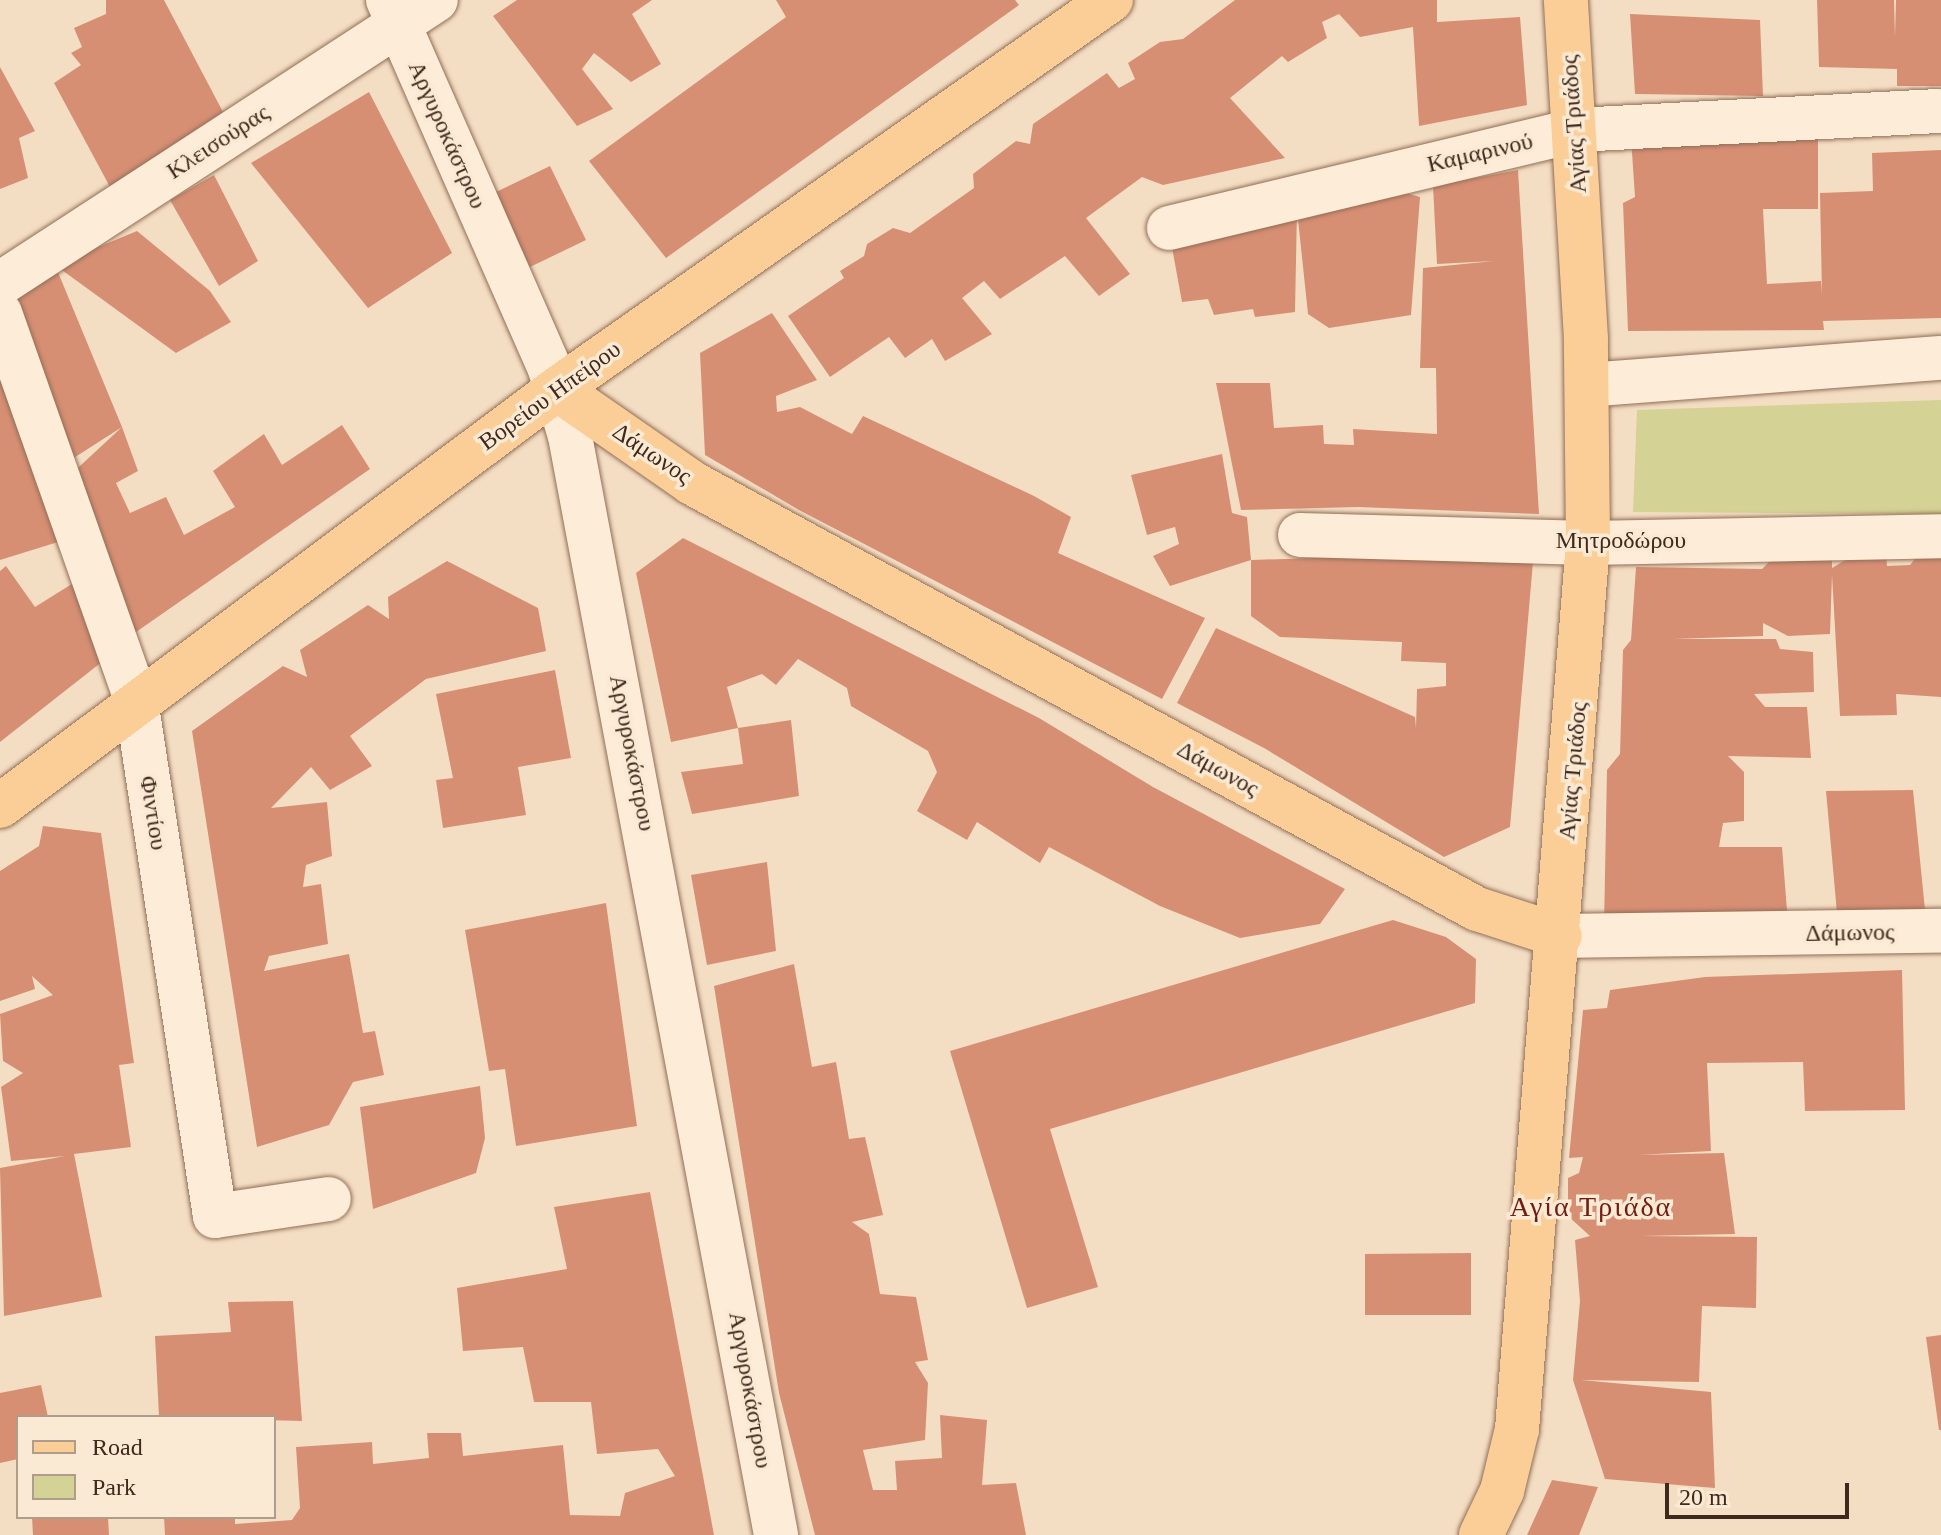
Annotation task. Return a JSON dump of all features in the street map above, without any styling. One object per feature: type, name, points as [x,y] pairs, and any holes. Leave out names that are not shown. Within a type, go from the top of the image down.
[{"type":"main road","name":"Βορείου Ηπείρου","points":[[0,806],[136,700],[557,389],[1111,0]]},
{"type":"main road","name":"Αγίας Τριάδος","points":[[1481,1535],[1502,1491],[1517,1429],[1560,936],[1588,543],[1587,385],[1576,130],[1566,0]]},
{"type":"main road","name":"Δάμωνος","points":[[557,389],[692,483],[1477,909],[1560,936]]},
{"type":"street","name":"Κλεισούρας","points":[[0,284],[393,12],[436,0]]},
{"type":"street","name":"Αργυροκάστρου","points":[[393,12],[557,389],[586,510],[776,1535]]},
{"type":"street","name":"Καμαρινού","points":[[1169,228],[1576,130],[1940,111]]},
{"type":"street","name":"Φιντίου","points":[[0,313],[136,700],[215,1216],[329,1199]]},
{"type":"street","points":[[1587,385],[1941,358]]},
{"type":"street","name":"Μητροδώρου","points":[[1300,535],[1588,543],[1941,536]]},
{"type":"street","name":"Δάμωνος","points":[[1560,936],[1941,931]]},
{"type":"green space","points":[[1941,400],[1941,514],[1633,512],[1637,410]]},
{"type":"building","points":[[106,0],[164,0],[223,112],[110,187],[54,83],[81,65],[71,53],[82,47],[74,28],[106,14]]},
{"type":"building","points":[[517,0],[652,0],[632,14],[661,64],[631,82],[594,53],[582,69],[613,109],[577,126],[493,16]]},
{"type":"building","points":[[776,0],[1015,0],[1019,5],[666,258],[589,161],[786,17]]},
{"type":"building","points":[[1235,0],[1437,0],[1437,22],[1520,17],[1527,105],[1419,126],[1413,27],[1360,37],[1339,14],[1322,22],[1327,38],[1288,62],[1282,56],[1230,98],[1285,158],[1163,185],[1142,177],[1086,218],[1130,274],[1099,296],[1065,256],[1000,299],[984,281],[962,298],[992,334],[945,361],[932,339],[905,358],[889,337],[830,377],[788,316],[844,278],[840,271],[864,256],[867,244],[893,228],[910,233],[974,188],[973,174],[1016,141],[1030,144],[1033,124],[1107,73],[1119,88],[1135,79],[1128,63],[1160,42],[1183,39]]},
{"type":"building","points":[[1817,0],[1894,0],[1895,37],[1896,0],[1941,0],[1941,86],[1897,86],[1897,69],[1819,67]]},
{"type":"building","points":[[1630,14],[1760,20],[1763,96],[1635,94]]},
{"type":"building","points":[[0,67],[35,131],[19,138],[28,178],[0,189]]},
{"type":"building","points":[[369,92],[452,253],[368,308],[251,163]]},
{"type":"building","points":[[1818,134],[1818,209],[1763,209],[1767,284],[1821,281],[1822,295],[1820,193],[1873,191],[1872,153],[1941,150],[1941,318],[1823,321],[1824,330],[1628,331],[1623,203],[1635,197],[1631,138]]},
{"type":"building","points":[[550,166],[586,240],[530,267],[494,193]]},
{"type":"building","points":[[1518,170],[1539,514],[1358,507],[1241,510],[1216,383],[1270,383],[1274,428],[1323,425],[1324,444],[1354,445],[1353,429],[1437,434],[1436,368],[1420,368],[1423,268],[1494,261],[1437,264],[1433,186]]},
{"type":"building","points":[[214,175],[258,261],[219,286],[170,200]]},
{"type":"building","points":[[1392,189],[1420,197],[1411,315],[1329,328],[1308,314],[1297,210],[1295,312],[1255,317],[1253,309],[1214,315],[1208,299],[1182,302],[1171,242],[1238,230],[1236,222]]},
{"type":"building","points":[[137,231],[210,291],[231,322],[176,353],[55,265]]},
{"type":"building","points":[[55,265],[122,427],[69,461],[8,299]]},
{"type":"building","points":[[772,313],[817,380],[776,396],[777,412],[800,407],[852,434],[863,416],[1034,496],[1071,517],[1058,553],[1205,618],[1162,699],[799,510],[705,455],[700,353]]},
{"type":"building","points":[[0,357],[58,542],[0,560]]},
{"type":"building","points":[[342,425],[370,469],[126,639],[67,478],[122,427],[138,471],[116,483],[130,513],[166,497],[184,535],[235,507],[213,471],[264,434],[282,465]]},
{"type":"building","points":[[1222,454],[1232,513],[1247,517],[1251,560],[1170,586],[1153,556],[1179,544],[1175,527],[1147,535],[1131,475]]},
{"type":"building","points":[[683,538],[1039,718],[1153,787],[1345,889],[1320,924],[1240,938],[1160,906],[1049,847],[1040,863],[977,822],[967,840],[917,811],[937,772],[928,751],[851,706],[847,688],[798,659],[776,685],[762,674],[727,687],[738,728],[671,742],[636,573]]},
{"type":"building","points":[[1886,554],[1887,566],[1910,565],[1918,555],[1941,555],[1941,697],[1896,694],[1897,715],[1840,716],[1832,575],[1830,634],[1788,636],[1763,623],[1763,636],[1673,639],[1776,639],[1780,649],[1813,652],[1814,692],[1754,694],[1765,707],[1807,707],[1811,758],[1728,756],[1744,772],[1744,821],[1723,823],[1719,847],[1782,847],[1788,923],[1604,925],[1607,770],[1620,754],[1623,650],[1631,640],[1636,567],[1762,569],[1776,555],[1832,555],[1832,568],[1852,556]]},
{"type":"building","points":[[1343,557],[1533,562],[1510,827],[1444,857],[1264,748],[1177,703],[1216,628],[1415,717],[1416,728],[1417,689],[1446,686],[1446,663],[1401,661],[1402,642],[1280,637],[1251,616],[1251,560]]},
{"type":"building","points":[[447,561],[538,608],[546,651],[426,679],[350,736],[372,766],[330,790],[311,767],[271,808],[327,802],[332,856],[306,865],[303,887],[321,884],[328,944],[269,956],[264,971],[349,954],[363,1033],[375,1031],[384,1075],[353,1082],[329,1125],[257,1147],[192,731],[283,666],[307,677],[300,650],[368,605],[389,619],[388,597]]},
{"type":"building","points":[[6,566],[35,607],[75,582],[103,661],[0,742],[0,571]]},
{"type":"building","points":[[555,670],[571,758],[518,767],[526,815],[443,828],[436,780],[453,778],[436,694]]},
{"type":"building","points":[[791,720],[799,796],[692,814],[681,772],[743,764],[738,728]]},
{"type":"building","points":[[1913,790],[1925,910],[1837,913],[1826,791]]},
{"type":"building","points":[[43,826],[101,833],[134,1063],[119,1065],[131,1147],[74,1154],[102,1297],[4,1316],[0,1168],[65,1156],[11,1161],[1,1087],[23,1073],[3,1061],[0,1014],[53,995],[32,976],[35,989],[0,1001],[0,871],[39,846]]},
{"type":"building","points":[[767,862],[776,951],[707,965],[691,875]]},
{"type":"building","points":[[606,903],[637,1126],[516,1146],[505,1069],[489,1071],[465,930]]},
{"type":"building","points":[[1393,920],[1446,937],[1476,959],[1475,1003],[1050,1129],[1098,1287],[1027,1308],[950,1051]]},
{"type":"building","points":[[794,964],[812,1067],[836,1062],[849,1139],[865,1137],[883,1215],[852,1222],[869,1234],[880,1294],[916,1297],[928,1360],[915,1362],[928,1383],[925,1440],[863,1450],[873,1490],[897,1490],[895,1461],[942,1458],[940,1415],[987,1420],[982,1485],[1016,1483],[1026,1535],[815,1535],[779,1393],[714,986]]},
{"type":"building","points":[[1902,970],[1905,1110],[1805,1111],[1803,1062],[1707,1063],[1711,1151],[1638,1155],[1724,1153],[1735,1234],[1641,1236],[1757,1237],[1756,1308],[1702,1306],[1699,1382],[1581,1380],[1711,1392],[1715,1488],[1605,1479],[1573,1380],[1580,1301],[1575,1240],[1590,1236],[1568,1216],[1568,1178],[1579,1173],[1583,1157],[1569,1158],[1583,1010],[1607,1008],[1610,990],[1705,977]]},
{"type":"building","points":[[480,1086],[485,1138],[476,1173],[373,1209],[360,1107]]},
{"type":"building","points":[[650,1192],[714,1535],[165,1535],[164,1519],[235,1519],[235,1524],[292,1520],[300,1508],[296,1447],[372,1442],[373,1464],[429,1458],[427,1433],[461,1433],[463,1456],[563,1445],[570,1515],[620,1516],[625,1493],[675,1476],[658,1449],[597,1454],[591,1402],[534,1402],[523,1347],[463,1351],[457,1288],[567,1269],[554,1207]]},
{"type":"building","points":[[1471,1253],[1471,1315],[1365,1315],[1365,1254]]},
{"type":"building","points":[[293,1301],[302,1421],[276,1420],[276,1415],[159,1415],[155,1336],[231,1332],[228,1302]]},
{"type":"building","points":[[1941,1335],[1941,1430],[1939,1430],[1926,1337]]},
{"type":"building","points":[[41,1385],[48,1415],[16,1415],[16,1459],[0,1463],[0,1393]]},
{"type":"building","points":[[1552,1480],[1598,1487],[1579,1535],[1527,1535]]},
{"type":"building","points":[[32,1519],[108,1519],[109,1535],[33,1535]]},
{"type":"district","name":"Αγία Τριάδα","points":[[1591,1207]]}]
